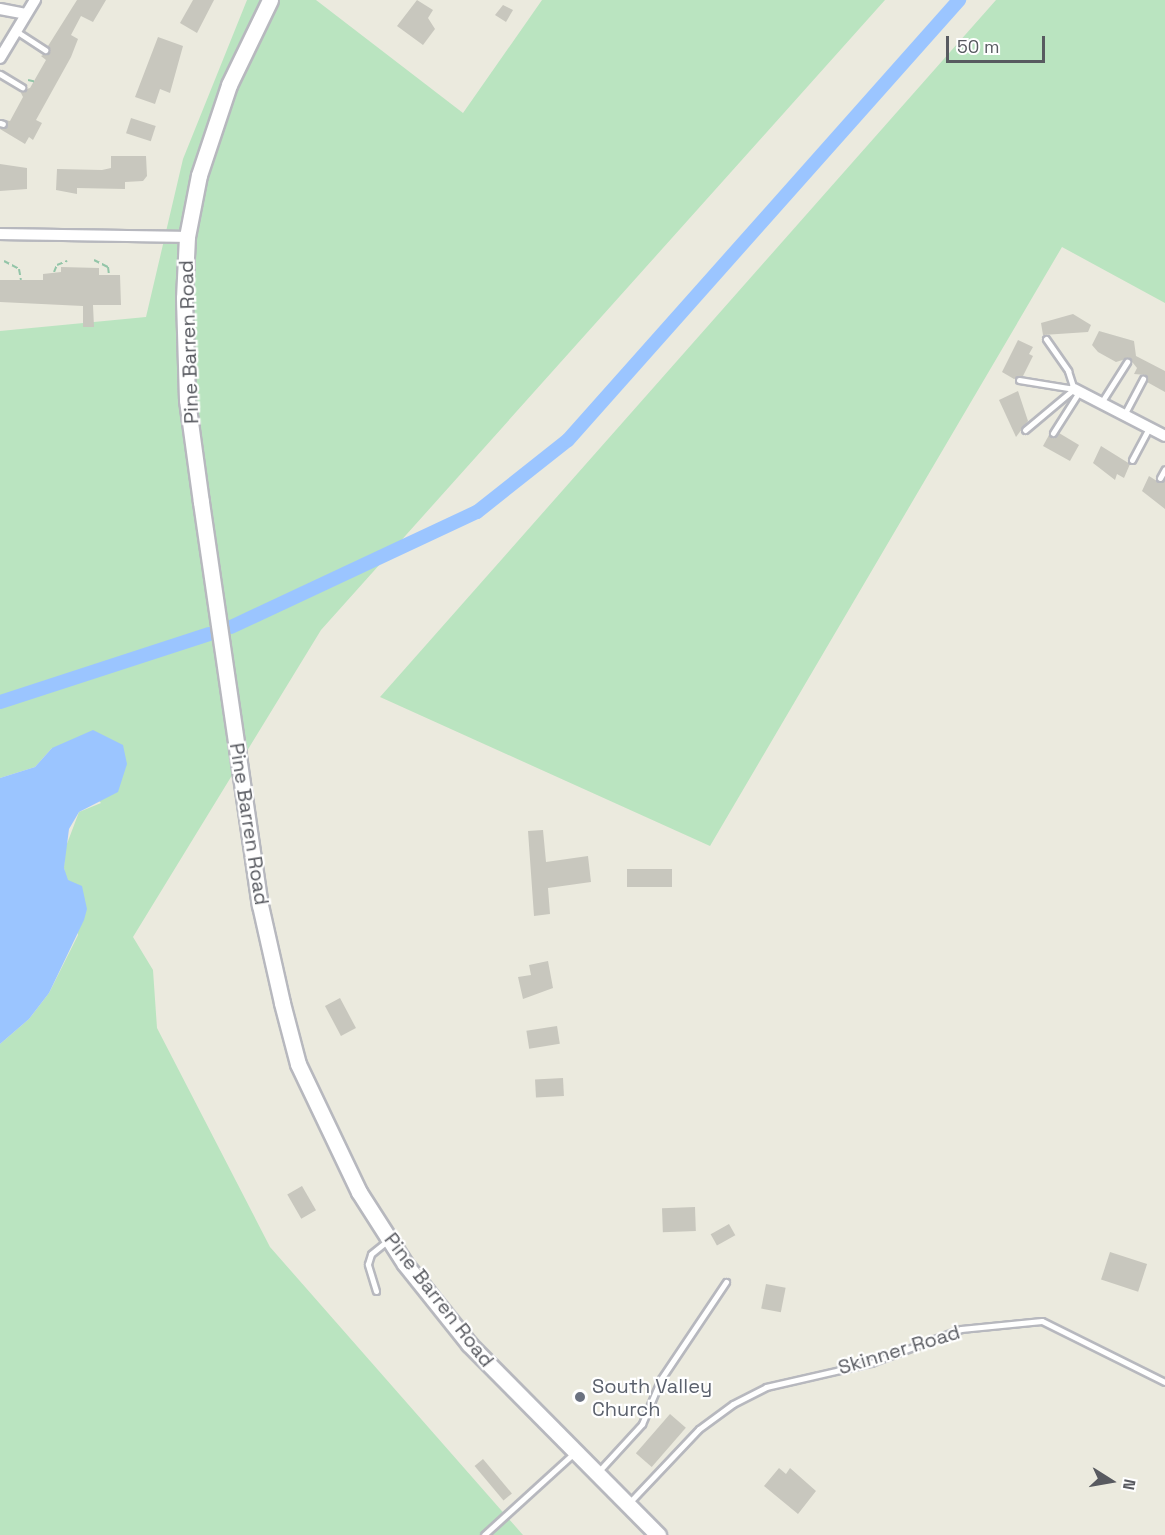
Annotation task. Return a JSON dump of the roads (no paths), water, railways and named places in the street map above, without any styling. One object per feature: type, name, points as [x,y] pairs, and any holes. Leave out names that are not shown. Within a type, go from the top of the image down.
[{"type":"main road","name":"Pine Barren Road","points":[[270,0],[229,85],[200,175],[187,237],[187,400],[260,905],[298,1064],[359,1192],[389,1239],[469,1344],[573,1453],[658,1535]]},
{"type":"street","points":[[0,58],[36,0]]},
{"type":"street","points":[[0,9],[26,14]]},
{"type":"street","points":[[0,234],[187,237]]},
{"type":"street","points":[[1077,390],[1165,436]]},
{"type":"lane","points":[[16,31],[45,50]]},
{"type":"lane","points":[[0,74],[22,87]]},
{"type":"lane","points":[[1046,339],[1068,371],[1077,390]]},
{"type":"lane","points":[[1101,403],[1127,362]]},
{"type":"lane","points":[[1124,415],[1143,379]]},
{"type":"lane","points":[[1019,380],[1077,390]]},
{"type":"lane","points":[[1025,430],[1077,390]]},
{"type":"lane","points":[[1053,433],[1077,390]]},
{"type":"lane","points":[[1132,460],[1149,428]]},
{"type":"lane","points":[[1160,478],[1165,469]]},
{"type":"lane","points":[[376,1291],[368,1264],[371,1254],[389,1239]]},
{"type":"lane","points":[[595,1474],[642,1424],[661,1379],[726,1282]]},
{"type":"lane","name":"Skinner Road","points":[[627,1505],[699,1429],[733,1404],[766,1387],[871,1363],[961,1329],[1018,1321],[1051,1323],[1165,1382]]},
{"type":"lane","points":[[484,1535],[573,1453]]},
{"type":"water","points":[[93,730],[123,745],[127,764],[118,792],[79,812],[69,829],[64,868],[68,880],[82,886],[87,909],[84,920],[49,993],[29,1019],[0,1044],[0,778],[35,767],[52,748]]},
{"type":"waterway","points":[[231,627],[477,512],[568,440],[959,0]]},
{"type":"waterway","points":[[0,702],[209,634]]},
{"type":"place","name":"South Valley Church","points":[[580,1397]]}]
